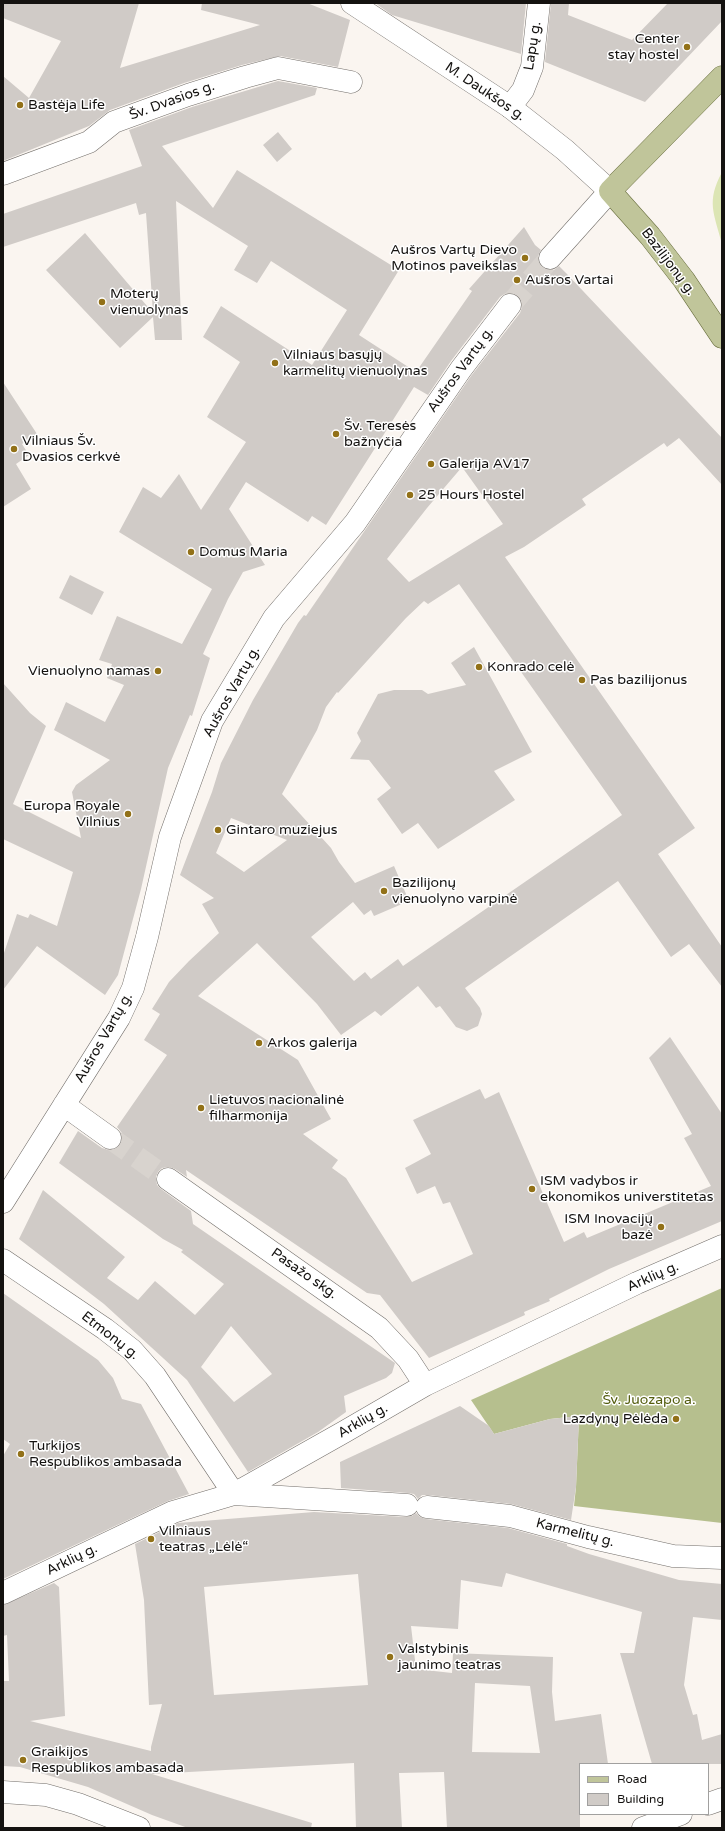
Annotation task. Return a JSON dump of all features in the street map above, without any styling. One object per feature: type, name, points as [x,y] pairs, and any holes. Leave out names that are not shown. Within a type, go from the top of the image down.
[{"type":"main road","points":[[610,191],[722,77]]},
{"type":"main road","name":"Bazilijonų g.","points":[[610,191],[650,236],[684,280],[722,337]]},
{"type":"street","name":"M. Daukšos g.","points":[[352,3],[510,107],[565,150],[610,191]]},
{"type":"street","name":"Lapų g.","points":[[510,107],[522,90],[532,67],[539,3]]},
{"type":"street","name":"Šv. Dvasios g.","points":[[3,174],[89,142],[114,122],[188,95],[278,68],[351,82]]},
{"type":"street","points":[[550,258],[610,191]]},
{"type":"street","name":"Aušros Vartų g.","points":[[6,1191],[64,1105],[119,1018],[133,988],[147,937],[170,837],[212,721],[274,618],[355,523],[461,368],[510,305]]},
{"type":"street","points":[[64,1105],[110,1138]]},
{"type":"street","name":"Pasažo skg.","points":[[168,1179],[379,1328],[408,1359],[425,1384]]},
{"type":"street","name":"Arklių g.","points":[[3,1593],[173,1512],[234,1494],[425,1384],[637,1283],[722,1246]]},
{"type":"street","name":"Etmonų g.","points":[[3,1260],[105,1329],[132,1350],[155,1376],[234,1494]]},
{"type":"street","name":"Karmelitų g.","points":[[234,1494],[417,1506],[510,1516],[588,1537],[672,1556],[722,1558]]},
{"type":"street","points":[[3,1792],[46,1795],[78,1804],[139,1828]]},
{"type":"street","points":[[709,1804],[722,1799]]},
{"type":"street","points":[[643,1828],[678,1815]]},
{"type":"green space","points":[[722,172],[722,244],[714,216],[713,200],[717,182]]},
{"type":"green space","name":"Šv. Juozapo a.","points":[[722,1288],[722,1523],[574,1506],[579,1416],[550,1419],[494,1434],[471,1400]]},
{"type":"building","points":[[3,3],[139,3],[120,68],[260,25],[201,10],[202,3],[307,3],[350,20],[338,67],[280,56],[242,65],[184,83],[110,110],[89,126],[3,161],[3,76],[29,98],[61,41],[3,18]]},
{"type":"building","points":[[375,3],[526,3],[521,54],[392,15]]},
{"type":"building","points":[[551,3],[569,3],[568,15],[632,40],[668,3],[722,3],[722,21],[645,102],[545,62]]},
{"type":"building","points":[[278,81],[317,88],[315,95],[162,146],[213,208],[237,170],[399,270],[359,335],[416,372],[472,291],[469,289],[524,227],[535,245],[541,250],[538,256],[538,262],[541,267],[548,270],[554,270],[559,266],[722,438],[722,485],[679,438],[667,447],[664,443],[582,499],[586,505],[524,547],[505,557],[695,828],[658,854],[722,947],[722,987],[689,944],[671,957],[618,881],[465,988],[480,1008],[482,1014],[478,1026],[467,1031],[456,1027],[440,1006],[436,1008],[418,986],[381,1016],[375,1011],[341,1035],[317,1004],[257,943],[198,996],[298,1060],[331,1119],[303,1134],[338,1160],[332,1168],[346,1178],[412,1282],[473,1254],[450,1202],[443,1204],[435,1186],[417,1194],[405,1168],[431,1154],[413,1120],[480,1089],[485,1099],[499,1092],[564,1242],[584,1232],[587,1238],[711,1186],[684,1138],[692,1134],[649,1058],[670,1037],[722,1114],[722,1221],[609,1269],[549,1299],[550,1301],[524,1312],[525,1315],[429,1358],[380,1295],[367,1293],[186,1170],[187,1177],[175,1169],[169,1167],[162,1168],[156,1177],[157,1185],[191,1211],[193,1224],[395,1363],[392,1373],[386,1378],[344,1396],[346,1412],[318,1432],[248,1472],[187,1380],[104,1304],[19,1239],[43,1190],[125,1257],[107,1278],[138,1300],[155,1281],[195,1315],[224,1284],[181,1252],[183,1250],[163,1239],[59,1163],[78,1131],[102,1148],[115,1150],[120,1145],[122,1133],[117,1127],[167,1055],[144,1040],[160,1014],[152,1009],[169,982],[219,933],[202,904],[214,898],[180,875],[212,792],[221,763],[253,700],[298,623],[304,615],[306,616],[471,376],[520,313],[522,301],[518,295],[512,293],[506,293],[500,297],[451,361],[428,395],[414,387],[326,525],[312,516],[308,522],[246,482],[229,509],[265,565],[243,572],[228,599],[203,654],[210,658],[192,716],[190,715],[168,768],[141,889],[118,975],[105,995],[37,946],[3,990],[3,956],[17,914],[28,918],[30,914],[57,926],[73,872],[3,839],[3,683],[30,713],[46,726],[13,804],[81,838],[72,792],[76,785],[110,760],[54,730],[66,702],[105,722],[124,685],[107,678],[112,664],[99,660],[117,616],[182,644],[212,589],[119,532],[143,487],[161,498],[179,474],[201,510],[246,442],[207,417],[240,362],[203,337],[221,306],[312,365],[347,310],[271,261],[257,283],[234,270],[248,246],[176,201],[182,340],[155,340],[153,317],[120,348],[46,270],[85,233],[153,313],[146,213],[139,215],[136,203],[3,247],[3,214],[142,166],[129,130],[192,107]],"holes":[[[462,467],[503,524],[409,582],[387,559],[427,508]],[[459,584],[622,815],[403,966],[398,959],[371,979],[365,972],[354,981],[311,937],[353,902],[364,915],[371,910],[374,916],[409,901],[394,866],[355,883],[339,862],[331,848],[282,794],[317,730],[326,707],[337,692],[338,693],[406,618],[424,601],[428,604]],[[231,818],[287,840],[244,872],[216,853]],[[231,1326],[272,1374],[234,1402],[201,1367]]]},
{"type":"building","points":[[278,132],[292,149],[277,162],[263,145]]},
{"type":"building","name":"Vilniaus Šv. Dvasios cerkvė","points":[[3,382],[37,434],[22,444],[29,455],[16,464],[31,489],[3,507]]},
{"type":"building","points":[[70,575],[104,592],[92,615],[59,598]]},
{"type":"building","points":[[474,647],[532,752],[494,771],[515,800],[438,849],[418,823],[402,834],[377,799],[391,788],[369,760],[350,759],[361,741],[357,733],[378,694],[394,690],[422,690],[428,694],[466,685],[451,663]]},
{"type":"building","points":[[3,1293],[98,1360],[113,1378],[122,1399],[141,1404],[189,1494],[168,1501],[3,1579],[3,1456],[10,1444],[3,1439]]},
{"type":"building","points":[[460,1406],[489,1426],[494,1434],[550,1419],[579,1416],[576,1487],[571,1520],[511,1504],[428,1495],[422,1495],[418,1499],[414,1494],[408,1493],[341,1488],[340,1462]]},
{"type":"building","points":[[314,1512],[406,1517],[412,1516],[416,1513],[420,1517],[426,1519],[508,1528],[567,1544],[567,1546],[589,1554],[679,1580],[722,1584],[722,1620],[693,1617],[684,1685],[693,1715],[697,1714],[702,1740],[722,1734],[722,1764],[652,1763],[620,1653],[634,1653],[642,1612],[506,1573],[502,1587],[461,1580],[458,1629],[411,1626],[416,1669],[452,1673],[453,1653],[553,1657],[552,1692],[555,1721],[601,1714],[608,1763],[579,1763],[580,1828],[447,1828],[444,1772],[399,1773],[402,1828],[356,1828],[354,1763],[152,1774],[312,1823],[311,1828],[188,1828],[152,1815],[88,1787],[20,1767],[3,1766],[3,1681],[9,1681],[7,1635],[3,1636],[3,1605],[54,1583],[59,1587],[65,1716],[30,1721],[151,1751],[162,1704],[149,1705],[144,1600],[135,1544],[178,1523]],"holes":[[[358,1574],[368,1685],[214,1695],[204,1587]],[[475,1683],[530,1686],[540,1753],[472,1752]]]},
{"type":"tunnel","points":[[510,305],[550,258]]},
{"type":"tunnel","points":[[110,1138],[168,1179]]},
{"type":"place","name":"Center stay hostel","points":[[687,47]]},
{"type":"place","name":"Bastėja Life","points":[[20,105]]},
{"type":"place","name":"Aušros Vartų Dievo Motinos paveikslas","points":[[525,258]]},
{"type":"place","name":"Aušros Vartai","points":[[517,280]]},
{"type":"place","name":"Moterų vienuolynas","points":[[102,302]]},
{"type":"place","name":"Vilniaus basųjų karmelitų vienuolynas","points":[[275,363]]},
{"type":"place","name":"Šv. Teresės bažnyčia","points":[[336,434]]},
{"type":"place","name":"Vilniaus Šv. Dvasios cerkvė","points":[[14,449]]},
{"type":"place","name":"Galerija AV17","points":[[431,464]]},
{"type":"place","name":"25 Hours Hostel","points":[[410,495]]},
{"type":"place","name":"Domus Maria","points":[[191,552]]},
{"type":"place","name":"Konrado celė","points":[[479,667]]},
{"type":"place","name":"Vienuolyno namas","points":[[158,671]]},
{"type":"place","name":"Pas bazilijonus","points":[[582,680]]},
{"type":"place","name":"Europa Royale Vilnius","points":[[128,814]]},
{"type":"place","name":"Gintaro muziejus","points":[[218,830]]},
{"type":"place","name":"Bazilijonų vienuolyno varpinė","points":[[384,891]]},
{"type":"place","name":"Arkos galerija","points":[[259,1043]]},
{"type":"place","name":"Lietuvos nacionalinė filharmonija","points":[[201,1108]]},
{"type":"place","name":"ISM vadybos ir ekonomikos universtitetas","points":[[532,1189]]},
{"type":"place","name":"ISM Inovacijų bazė","points":[[661,1227]]},
{"type":"place","name":"Lazdynų Pėlėda","points":[[676,1419]]},
{"type":"place","name":"Turkijos Respublikos ambasada","points":[[21,1454]]},
{"type":"place","name":"Vilniaus teatras „Lėlė“","points":[[151,1539]]},
{"type":"place","name":"Valstybinis jaunimo teatras","points":[[390,1657]]},
{"type":"place","name":"Graikijos Respublikos ambasada","points":[[23,1760]]}]
